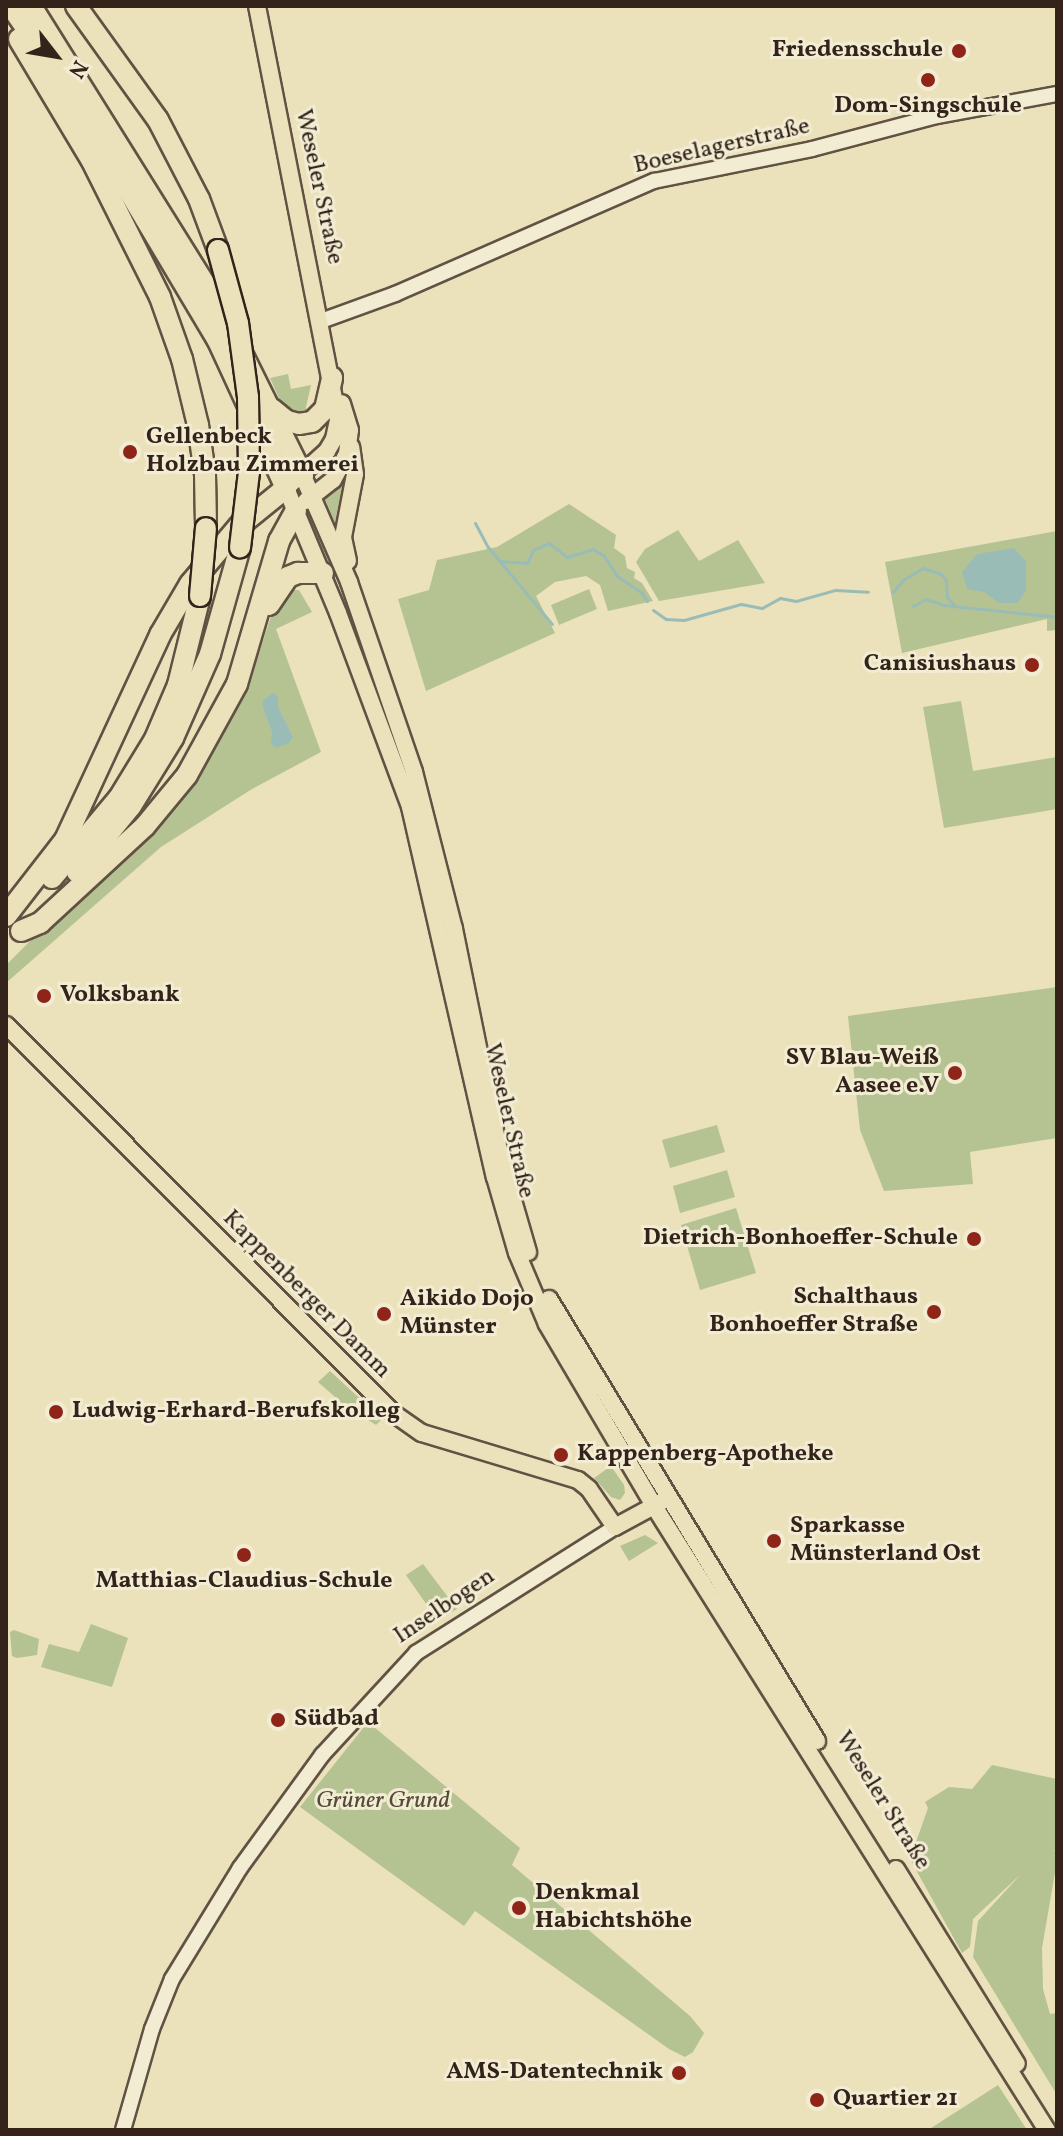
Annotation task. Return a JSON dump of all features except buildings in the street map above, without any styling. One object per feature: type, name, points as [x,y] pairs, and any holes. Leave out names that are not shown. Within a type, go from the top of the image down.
[{"type":"highway","points":[[11,6],[69,91],[217,339],[294,482]]},
{"type":"highway","points":[[31,6],[211,292],[272,409],[294,482]]},
{"type":"highway","points":[[10,930],[111,832],[166,749],[210,654],[240,547],[249,472],[248,397],[238,323],[218,250],[199,199],[158,120],[76,6]]},
{"type":"highway","points":[[6,19],[92,161],[146,262],[182,359],[199,435],[206,528],[200,596],[178,685],[138,767],[74,854],[10,930]]},
{"type":"highway","points":[[272,409],[287,421],[312,422],[325,409],[332,378]]},
{"type":"highway","points":[[10,930],[65,840],[160,635],[190,584],[239,526],[294,482]]},
{"type":"highway","points":[[10,930],[40,923],[174,794],[227,708],[253,637],[279,541],[296,510]]},
{"type":"highway","points":[[253,637],[276,590],[288,577],[298,573],[323,573]]},
{"type":"main road","name":"Weseler Straße","points":[[257,6],[338,420],[334,439],[294,482],[296,510],[323,573],[410,807],[509,1231],[547,1324],[1057,2128]]},
{"type":"main road","name":"Weseler Straße","points":[[332,378],[348,418],[355,474],[343,537],[351,569],[349,582]]},
{"type":"main road","points":[[296,510],[339,472],[350,441]]},
{"type":"main road","name":"Weseler Straße","points":[[294,482],[312,496],[349,582],[396,714],[451,916],[501,1159],[527,1251],[557,1317],[661,1502],[1047,2130]]},
{"type":"main road","points":[[378,721],[396,714]]},
{"type":"main road","name":"Kappenberger Damm","points":[[6,1025],[393,1413],[422,1433],[578,1480],[589,1489],[615,1527]]},
{"type":"main road","name":"Inselbogen","points":[[615,1527],[661,1502]]},
{"type":"street","name":"Boeselagerstraße","points":[[321,321],[395,294],[654,181],[812,149],[937,116],[1057,94]]},
{"type":"street","name":"Inselbogen","points":[[123,2130],[167,1989],[240,1868],[322,1755],[382,1686],[416,1653],[615,1527]]},
{"type":"green space","points":[[288,374],[291,389],[311,385],[306,407],[308,417],[286,414],[270,378]]},
{"type":"green space","points":[[350,464],[338,530],[324,497]]},
{"type":"green space","points":[[569,504],[616,535],[614,548],[625,556],[627,568],[635,572],[634,578],[642,583],[653,601],[608,611],[600,585],[586,576],[555,582],[536,596],[555,633],[426,691],[398,599],[429,590],[437,560],[497,547]]},
{"type":"green space","points":[[678,530],[699,561],[738,540],[765,583],[659,601],[636,562],[645,549]]},
{"type":"green space","points":[[1057,531],[1057,630],[1047,631],[1047,619],[902,653],[885,562]]},
{"type":"green space","points":[[589,589],[597,609],[559,625],[551,605]]},
{"type":"green space","points":[[290,590],[299,590],[312,612],[276,629],[321,752],[252,789],[161,847],[6,983],[6,965],[203,769],[243,699],[276,602]]},
{"type":"green space","points":[[961,701],[973,771],[1057,757],[1057,809],[944,828],[923,707]]},
{"type":"green space","name":"SV Blau-Weiß Aasee e.V","points":[[1057,987],[1057,1138],[970,1152],[973,1184],[884,1191],[860,1130],[848,1016]]},
{"type":"green space","points":[[717,1125],[725,1152],[670,1168],[662,1140]]},
{"type":"green space","points":[[727,1170],[735,1197],[680,1213],[673,1186]]},
{"type":"green space","points":[[736,1208],[756,1273],[700,1290],[681,1225]]},
{"type":"green space","points":[[330,1371],[382,1419],[376,1425],[343,1404],[318,1382]]},
{"type":"green space","points":[[611,1466],[624,1485],[625,1493],[620,1500],[611,1497],[594,1478]]},
{"type":"green space","points":[[645,1535],[658,1543],[629,1561],[620,1546]]},
{"type":"green space","points":[[423,1564],[457,1609],[438,1621],[406,1575]]},
{"type":"green space","points":[[91,1624],[128,1638],[112,1687],[41,1667],[49,1644],[79,1652]]},
{"type":"green space","points":[[14,1630],[39,1639],[37,1655],[12,1656],[10,1632]]},
{"type":"green space","name":"Grüner Grund","points":[[368,1722],[520,1848],[512,1865],[690,2016],[704,2033],[693,2052],[685,2057],[669,2049],[475,1911],[464,1926],[300,1807]]},
{"type":"green space","points":[[992,1765],[1057,1779],[1057,1848],[1052,1852],[1057,1849],[1057,1861],[1042,1948],[1043,1989],[1050,2014],[1057,2013],[1057,2095],[973,1957],[978,1921],[1020,1875],[973,1919],[970,1947],[962,1953],[910,1859],[928,1808],[925,1802],[949,1787],[972,1789]]},
{"type":"green space","points":[[998,2085],[1027,2130],[928,2130]]},
{"type":"water","points":[[1014,548],[1026,561],[1026,590],[1017,603],[999,603],[984,592],[967,589],[962,572],[977,554]]},
{"type":"water","points":[[273,693],[278,696],[278,707],[293,737],[289,743],[276,748],[271,744],[272,732],[263,708],[263,700]]},
{"type":"waterway","points":[[475,523],[488,547],[552,624]]},
{"type":"waterway","points":[[500,561],[527,563],[533,550],[549,543],[567,557],[593,549],[604,556],[617,576],[641,592],[647,601]]},
{"type":"waterway","points":[[893,592],[903,580],[923,568],[941,574],[946,580],[947,597],[954,605]]},
{"type":"waterway","points":[[653,610],[666,619],[684,620],[741,604],[762,608],[780,598],[796,601],[835,590],[868,592]]},
{"type":"waterway","points":[[913,606],[926,599],[943,605],[1057,617]]},
{"type":"place","name":"Friedensschule","points":[[959,51]]},
{"type":"place","name":"Dom-Singschule","points":[[928,80]]},
{"type":"place","name":"Gellenbeck Holzbau Zimmerei","points":[[130,452]]},
{"type":"place","name":"Canisiushaus","points":[[1032,665]]},
{"type":"place","name":"Volksbank","points":[[44,996]]},
{"type":"place","name":"SV Blau-Weiß Aasee e.V","points":[[955,1073]]},
{"type":"place","name":"Dietrich-Bonhoeffer-Schule","points":[[974,1239]]},
{"type":"place","name":"Schalthaus Bonhoeffer Straße","points":[[934,1312]]},
{"type":"place","name":"Aikido Dojo Münster","points":[[384,1314]]},
{"type":"place","name":"Ludwig-Erhard-Berufskolleg","points":[[56,1412]]},
{"type":"place","name":"Kappenberg-Apotheke","points":[[561,1455]]},
{"type":"place","name":"Sparkasse Münsterland Ost","points":[[774,1541]]},
{"type":"place","name":"Matthias-Claudius-Schule","points":[[244,1555]]},
{"type":"place","name":"Südbad","points":[[278,1720]]},
{"type":"place","name":"Denkmal Habichtshöhe","points":[[519,1908]]},
{"type":"place","name":"AMS-Datentechnik","points":[[679,2073]]},
{"type":"place","name":"Quartier 21","points":[[817,2100]]}]
